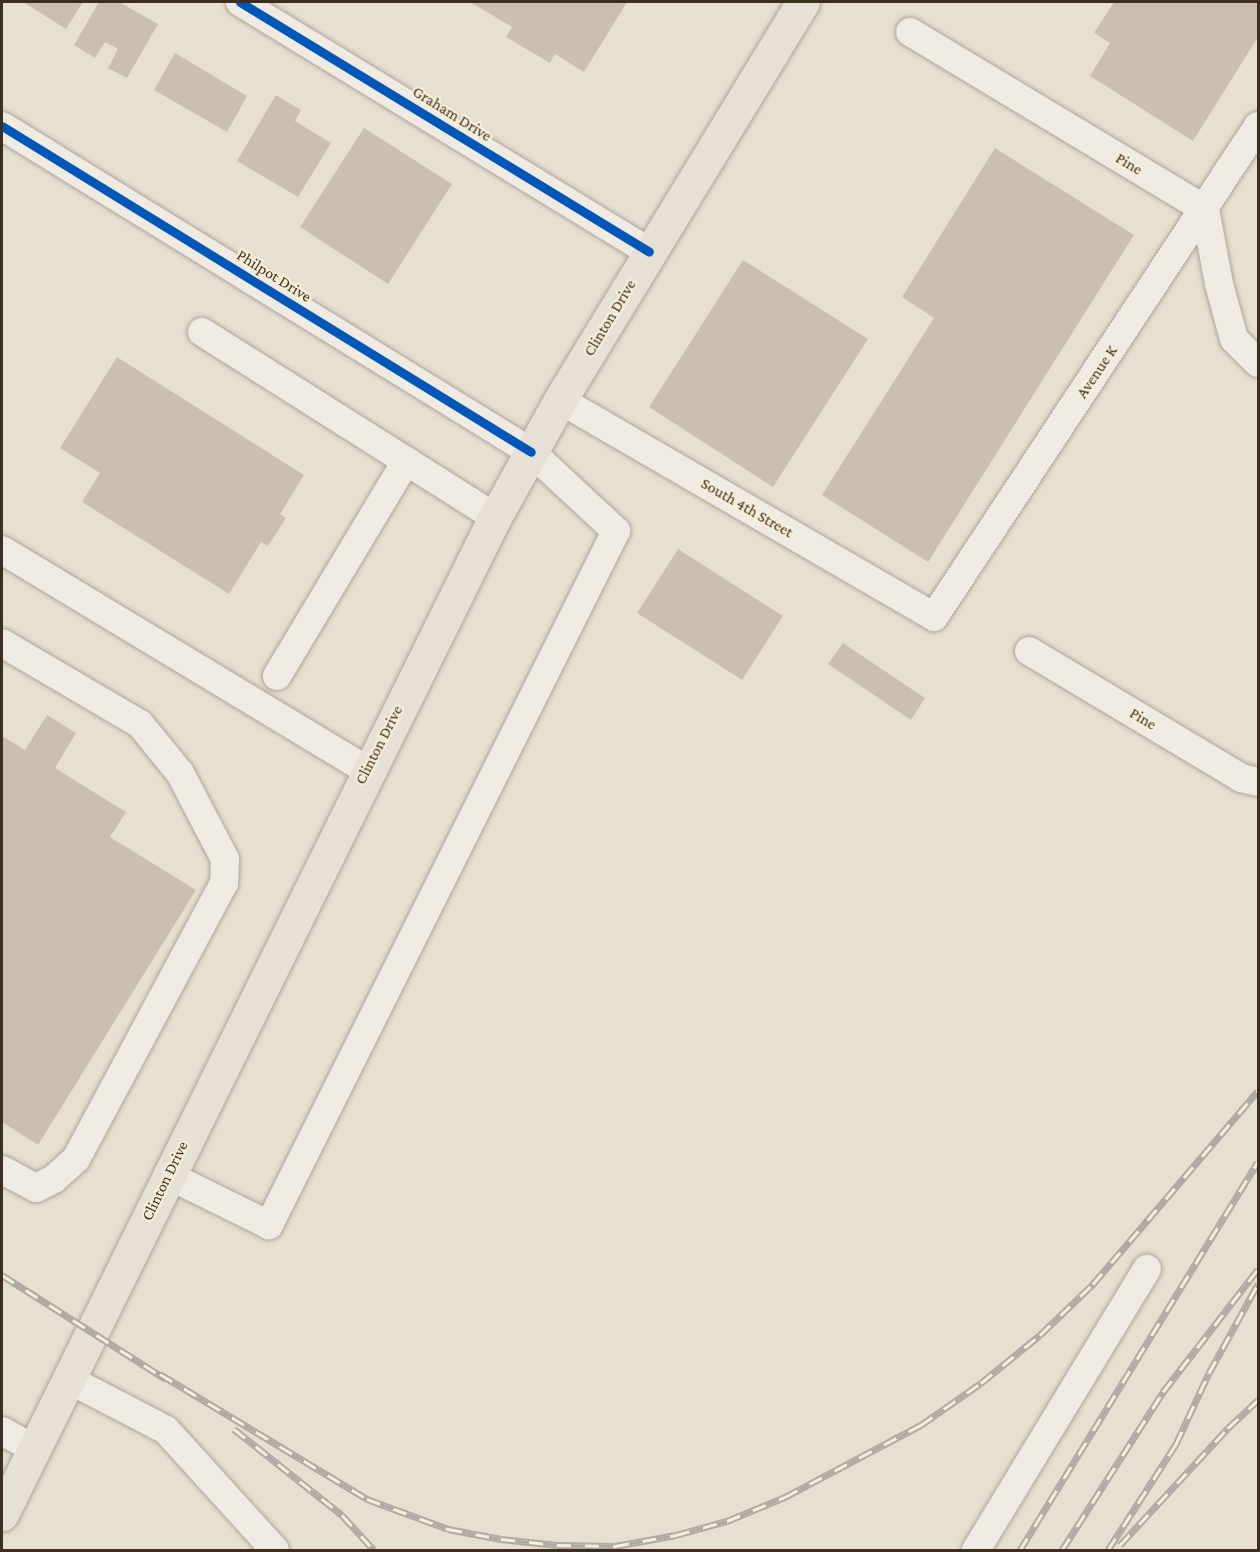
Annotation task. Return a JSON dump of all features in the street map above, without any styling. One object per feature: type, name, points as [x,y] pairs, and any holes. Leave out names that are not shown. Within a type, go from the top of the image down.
[{"type":"main road","name":"Clinton Drive","points":[[2,1514],[366,770],[495,517],[560,400],[803,2]]},
{"type":"street","name":"Graham Drive","points":[[240,2],[649,252]]},
{"type":"street","name":"Pine","points":[[910,32],[1206,209]]},
{"type":"street","name":"Philpot Drive","points":[[2,126],[531,452],[616,531],[269,1225],[168,1175]]},
{"type":"street","name":"Avenue K","points":[[934,617],[1206,209],[1258,126]]},
{"type":"street","points":[[1206,209],[1218,284],[1233,339],[1258,363]]},
{"type":"street","points":[[202,332],[495,517]]},
{"type":"street","name":"South 4th Street","points":[[560,400],[934,617]]},
{"type":"street","points":[[277,676],[406,461]]},
{"type":"street","points":[[2,550],[366,770]]},
{"type":"street","points":[[2,643],[140,724],[180,773],[225,859],[224,883],[76,1159],[54,1179],[36,1188],[2,1170]]},
{"type":"street","name":"Pine","points":[[1029,651],[1241,778],[1258,782]]},
{"type":"street","points":[[976,1551],[1147,1269]]},
{"type":"street","points":[[68,1379],[166,1430],[275,1551]]},
{"type":"street","points":[[2,1431],[35,1449]]},
{"type":"building","points":[[23,2],[83,2],[66,29]]},
{"type":"building","points":[[99,2],[119,2],[158,24],[127,78],[108,68],[118,49],[105,42],[95,58],[74,45]]},
{"type":"building","points":[[470,2],[627,2],[584,72],[555,54],[550,63],[506,37],[512,27]]},
{"type":"building","points":[[1114,2],[1258,2],[1258,37],[1193,141],[1090,76],[1110,43],[1094,33]]},
{"type":"building","points":[[175,53],[247,96],[227,132],[154,90]]},
{"type":"building","points":[[276,95],[301,110],[295,121],[331,143],[298,197],[237,161]]},
{"type":"building","points":[[364,128],[452,184],[388,284],[300,227]]},
{"type":"building","points":[[995,148],[1134,235],[928,562],[822,495],[934,318],[902,297]]},
{"type":"building","points":[[743,260],[868,339],[773,487],[649,407]]},
{"type":"building","points":[[117,357],[304,475],[280,514],[286,518],[268,546],[261,542],[229,594],[82,502],[100,473],[60,448]]},
{"type":"building","points":[[678,549],[783,616],[742,680],[637,613]]},
{"type":"building","points":[[843,643],[925,698],[911,720],[828,664]]},
{"type":"building","points":[[47,715],[76,733],[55,768],[126,812],[110,837],[196,890],[38,1145],[2,1122],[2,736],[25,750]]},
{"type":"railway","points":[[160,1374],[367,1499],[448,1529],[501,1539],[557,1545],[615,1546],[676,1535],[727,1521],[785,1497],[921,1425],[981,1383],[1040,1335],[1093,1284],[1258,1091]]},
{"type":"railway","points":[[1020,1550],[1258,1162]]},
{"type":"railway","points":[[1062,1550],[1163,1392],[1258,1269]]},
{"type":"railway","points":[[2,1275],[166,1379]]},
{"type":"railway","points":[[1108,1550],[1176,1444],[1209,1373],[1258,1284]]},
{"type":"railway","points":[[1120,1545],[1228,1428],[1258,1400]]},
{"type":"railway","points":[[234,1429],[342,1515],[374,1550]]},
{"type":"cycle path","points":[[240,2],[649,252]]},
{"type":"cycle path","points":[[2,126],[531,452]]}]
